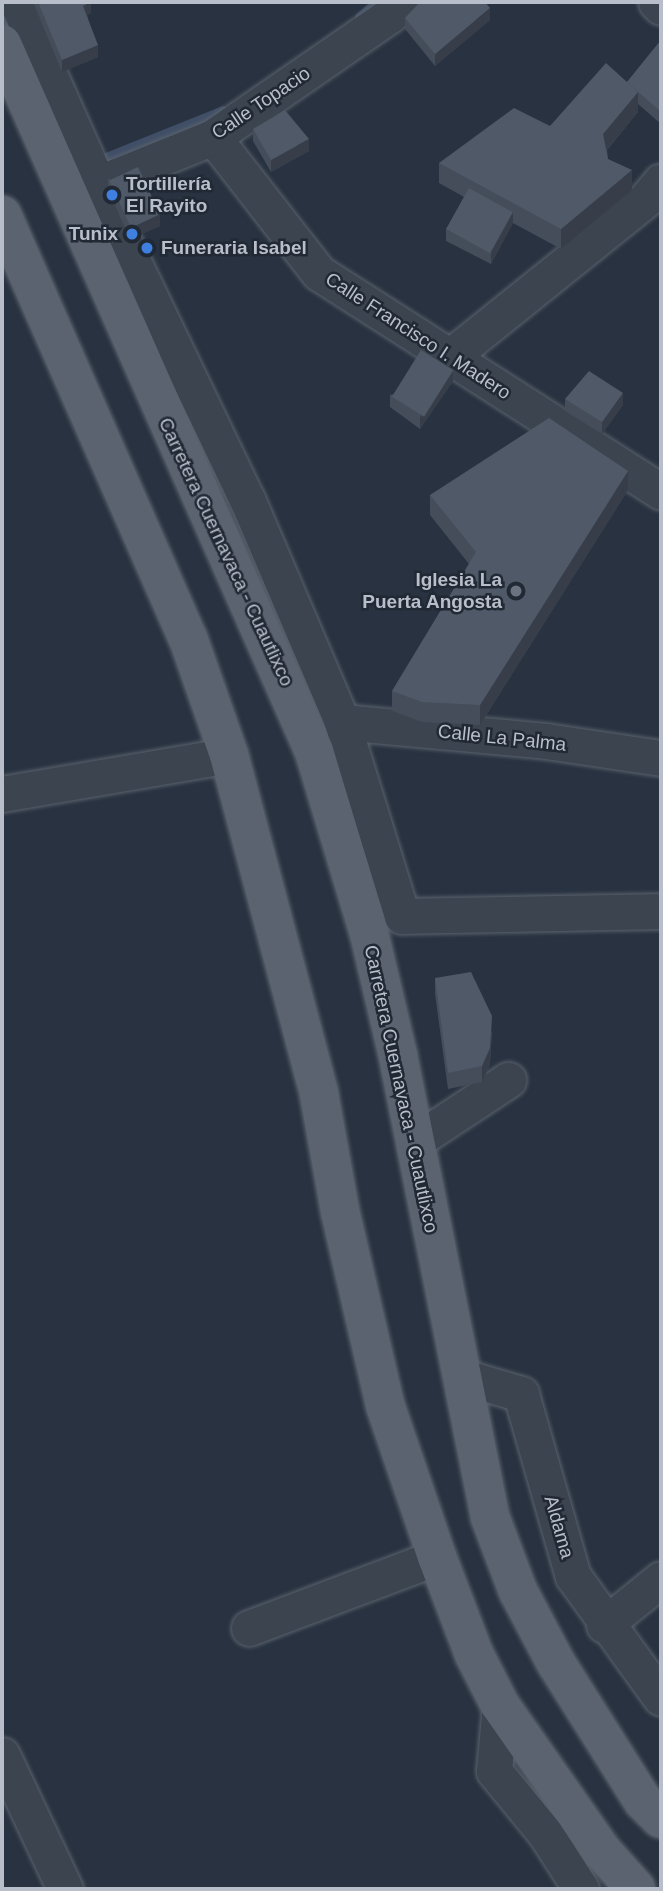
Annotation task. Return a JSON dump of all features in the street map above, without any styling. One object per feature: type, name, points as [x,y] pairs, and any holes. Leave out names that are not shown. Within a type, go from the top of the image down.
[{"type":"main road","name":"Carretera Cuernavaca - Cuautlixco","points":[[2,44],[83,189],[314,751],[369,933],[490,1517],[518,1591],[589,1718],[643,1801],[661,1819]]},
{"type":"main road","points":[[2,215],[188,638],[229,755],[319,1094],[340,1211],[385,1405],[437,1557],[474,1654],[500,1705],[602,1851],[636,1889]]},
{"type":"street","points":[[17,2],[83,189],[247,499],[342,722],[402,916],[661,911]]},
{"type":"street","name":"Calle Topacio","points":[[83,189],[213,137],[390,15],[403,2]]},
{"type":"street","points":[[656,2],[661,6]]},
{"type":"street","name":"Calle Francisco I. Madero","points":[[213,137],[319,273],[661,492]]},
{"type":"street","points":[[451,356],[646,198],[661,181]]},
{"type":"street","name":"Calle La Palma","points":[[342,722],[546,741],[661,758]]},
{"type":"street","points":[[2,794],[229,755]]},
{"type":"street","points":[[414,1142],[508,1080]]},
{"type":"street","name":"Aldama","points":[[460,1376],[521,1394],[573,1576],[604,1625],[661,1698]]},
{"type":"street","points":[[249,1628],[437,1557]]},
{"type":"street","points":[[604,1625],[661,1579]]},
{"type":"street","points":[[500,1705],[494,1771],[545,1832],[581,1889]]},
{"type":"street","points":[[2,1755],[65,1889]]},
{"type":"building","points":[[38,2],[90,2],[83,6],[98,45],[62,60]]},
{"type":"building","points":[[420,2],[485,2],[490,8],[435,54],[405,18]]},
{"type":"building","points":[[661,40],[661,112],[627,82]]},
{"type":"building","points":[[606,63],[638,92],[603,134],[608,159],[632,170],[561,229],[439,163],[514,108],[550,126]]},
{"type":"building","points":[[285,110],[309,139],[271,160],[253,129]]},
{"type":"building","points":[[138,167],[160,214],[131,228],[109,181]]},
{"type":"building","points":[[469,188],[513,212],[490,253],[446,229]]},
{"type":"building","points":[[421,350],[453,370],[424,417],[392,397]]},
{"type":"building","points":[[589,371],[623,393],[602,422],[565,399]]},
{"type":"building","name":"Iglesia La Puerta Angosta","points":[[549,418],[628,471],[480,705],[422,702],[392,691],[476,552],[430,495]]},
{"type":"building","points":[[471,972],[492,1016],[490,1048],[482,1066],[448,1073],[435,978]]},
{"type":"waterway","points":[[359,17],[376,2]]},
{"type":"waterway","points":[[2,11],[12,37]]},
{"type":"waterway","points":[[101,159],[223,110]]},
{"type":"place","name":"Tortillería El Rayito","points":[[112,195]]},
{"type":"place","name":"Tunix","points":[[132,234]]},
{"type":"place","name":"Funeraria Isabel","points":[[147,248]]},
{"type":"place","name":"Iglesia La Puerta Angosta","points":[[516,591]]}]
